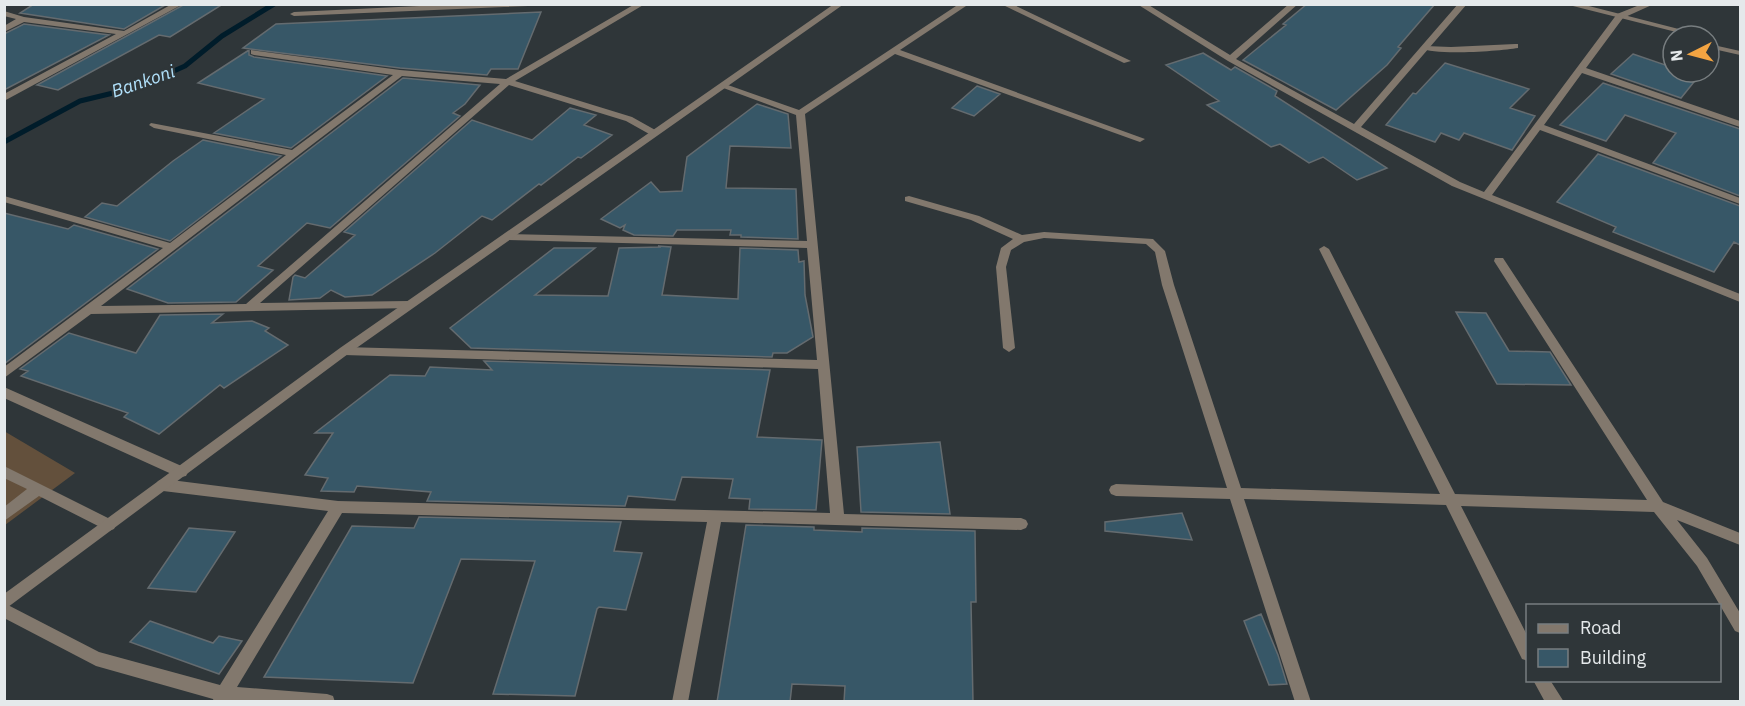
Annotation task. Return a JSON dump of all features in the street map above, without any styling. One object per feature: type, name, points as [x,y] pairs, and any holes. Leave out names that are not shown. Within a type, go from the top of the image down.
[{"type":"street","points":[[4,98],[178,4]]},
{"type":"street","points":[[294,14],[528,4]]},
{"type":"street","points":[[248,308],[508,82],[641,4]]},
{"type":"street","points":[[4,603],[408,305],[840,4]]},
{"type":"street","points":[[800,113],[965,4]]},
{"type":"street","points":[[1005,4],[1127,61]]},
{"type":"street","points":[[1141,4],[1231,59],[1456,184],[1740,298]]},
{"type":"street","points":[[1231,59],[1294,4]]},
{"type":"street","points":[[1355,128],[1463,4]]},
{"type":"street","points":[[1486,196],[1617,19],[1650,4]]},
{"type":"street","points":[[1573,5],[1661,33]]},
{"type":"street","points":[[4,13],[23,19],[124,33]]},
{"type":"street","points":[[4,30],[23,19]]},
{"type":"street","points":[[1617,19],[1661,28]]},
{"type":"street","points":[[1721,41],[1740,45]]},
{"type":"street","points":[[1425,48],[1451,50],[1515,46]]},
{"type":"street","points":[[1721,49],[1740,53]]},
{"type":"street","points":[[894,51],[1140,139]]},
{"type":"street","points":[[254,52],[400,73],[508,82],[628,119],[654,133]]},
{"type":"street","points":[[1581,69],[1740,124]]},
{"type":"street","points":[[4,374],[400,73]]},
{"type":"street","points":[[722,86],[800,113]]},
{"type":"street","points":[[800,113],[838,520]]},
{"type":"street","points":[[154,125],[295,154]]},
{"type":"street","points":[[1538,126],[1740,201]]},
{"type":"street","points":[[6,199],[173,247]]},
{"type":"street","points":[[909,200],[975,218],[1020,239]]},
{"type":"street","points":[[1009,348],[1001,267],[1006,248],[1020,239],[1044,235],[1149,241],[1160,250],[1168,285],[1303,702]]},
{"type":"street","points":[[507,237],[812,245]]},
{"type":"street","points":[[1324,249],[1526,652]]},
{"type":"street","points":[[1499,261],[1658,506],[1702,562],[1740,626]]},
{"type":"street","points":[[90,310],[408,305]]},
{"type":"street","points":[[344,351],[824,365]]},
{"type":"street","points":[[4,392],[181,472]]},
{"type":"street","points":[[4,471],[11,472],[38,489],[109,525]]},
{"type":"street","points":[[163,485],[338,507],[1021,524]]},
{"type":"street","points":[[4,515],[38,489]]},
{"type":"street","points":[[1116,490],[1658,506],[1740,539]]},
{"type":"street","points":[[221,698],[338,507]]},
{"type":"street","points":[[680,702],[715,517]]},
{"type":"street","points":[[4,610],[96,659],[221,698],[327,702]]},
{"type":"street","points":[[1542,682],[1547,693],[1556,702]]},
{"type":"shaded area","points":[[4,431],[75,473],[5,525],[4,525]]},
{"type":"building","points":[[34,4],[167,4],[124,29],[20,13]]},
{"type":"building","points":[[185,4],[223,4],[170,37],[159,35],[58,90],[37,85]]},
{"type":"building","points":[[1307,4],[1435,4],[1398,47],[1401,48],[1387,65],[1336,110],[1243,60],[1286,25],[1283,24]]},
{"type":"building","points":[[541,12],[518,69],[491,69],[487,75],[400,68],[243,48],[276,24]]},
{"type":"building","points":[[24,24],[109,35],[4,90],[4,34]]},
{"type":"building","points":[[249,50],[249,55],[254,57],[387,76],[291,148],[214,133],[264,99],[198,83]]},
{"type":"building","points":[[1203,53],[1231,70],[1235,67],[1277,91],[1275,96],[1387,168],[1357,180],[1323,157],[1309,163],[1280,144],[1271,147],[1207,105],[1219,101],[1166,65]]},
{"type":"building","points":[[1633,54],[1661,64],[1661,84],[1692,84],[1681,98],[1611,74]]},
{"type":"building","points":[[1445,63],[1529,89],[1510,108],[1535,116],[1512,150],[1464,133],[1459,140],[1441,133],[1435,142],[1386,125],[1413,93],[1416,94]]},
{"type":"building","points":[[403,78],[480,85],[465,104],[453,113],[460,116],[330,228],[307,223],[258,266],[273,270],[236,302],[168,303],[127,289]]},
{"type":"building","points":[[1603,83],[1740,129],[1740,196],[1653,163],[1676,133],[1625,115],[1606,141],[1560,125]]},
{"type":"building","points":[[977,86],[1000,94],[974,116],[952,108]]},
{"type":"building","points":[[757,104],[788,114],[791,148],[730,146],[726,188],[796,189],[798,239],[741,237],[741,235],[730,235],[731,230],[677,230],[673,236],[634,235],[623,230],[625,225],[620,228],[601,219],[651,182],[660,192],[682,191],[687,157]]},
{"type":"building","points":[[570,108],[596,115],[584,125],[612,135],[541,185],[539,184],[492,220],[482,216],[435,253],[372,295],[345,297],[331,290],[320,298],[289,300],[295,275],[305,278],[355,235],[344,232],[472,120],[532,140]]},
{"type":"building","points":[[203,140],[281,156],[170,241],[85,217],[102,203],[117,206]]},
{"type":"building","points":[[1598,154],[1740,206],[1740,245],[1734,242],[1714,272],[1613,232],[1616,227],[1557,202]]},
{"type":"building","points":[[4,213],[68,229],[74,225],[158,249],[4,364]]},
{"type":"building","points":[[658,246],[671,247],[662,295],[738,299],[740,248],[798,250],[799,262],[804,261],[805,295],[813,337],[787,353],[773,353],[772,357],[471,348],[450,328],[554,248],[595,248],[535,295],[608,296],[619,248],[661,247]]},
{"type":"building","points":[[1456,312],[1486,313],[1509,351],[1550,352],[1571,385],[1497,384]]},
{"type":"building","points":[[223,314],[212,323],[252,321],[269,328],[265,331],[288,345],[224,388],[220,385],[159,434],[124,417],[128,413],[21,376],[28,371],[20,369],[69,333],[136,353],[160,315]]},
{"type":"building","points":[[484,361],[770,370],[757,437],[822,440],[816,510],[749,509],[750,499],[729,498],[733,479],[682,477],[675,500],[628,496],[625,506],[427,501],[431,492],[357,486],[354,492],[321,491],[328,478],[305,475],[333,433],[315,433],[390,375],[425,376],[430,367],[492,370]]},
{"type":"building","points":[[940,442],[950,514],[861,512],[857,447]]},
{"type":"building","points":[[1182,513],[1192,540],[1105,531],[1105,522]]},
{"type":"building","points":[[419,517],[621,522],[614,551],[642,553],[626,610],[599,607],[597,609],[575,696],[493,694],[535,561],[461,559],[413,683],[264,677],[352,526],[414,528]]},
{"type":"building","points":[[746,525],[814,527],[814,530],[862,532],[862,528],[975,531],[976,602],[971,602],[973,702],[844,702],[845,686],[792,684],[790,702],[717,702]]},
{"type":"building","points":[[189,528],[235,532],[196,592],[148,588]]},
{"type":"building","points":[[1261,614],[1287,684],[1269,685],[1244,621]]},
{"type":"building","points":[[150,621],[213,643],[219,636],[242,641],[219,674],[130,642]]},
{"type":"waterway","name":"Bankoni","points":[[4,142],[80,101],[138,87],[185,66],[222,36],[274,4]]}]
